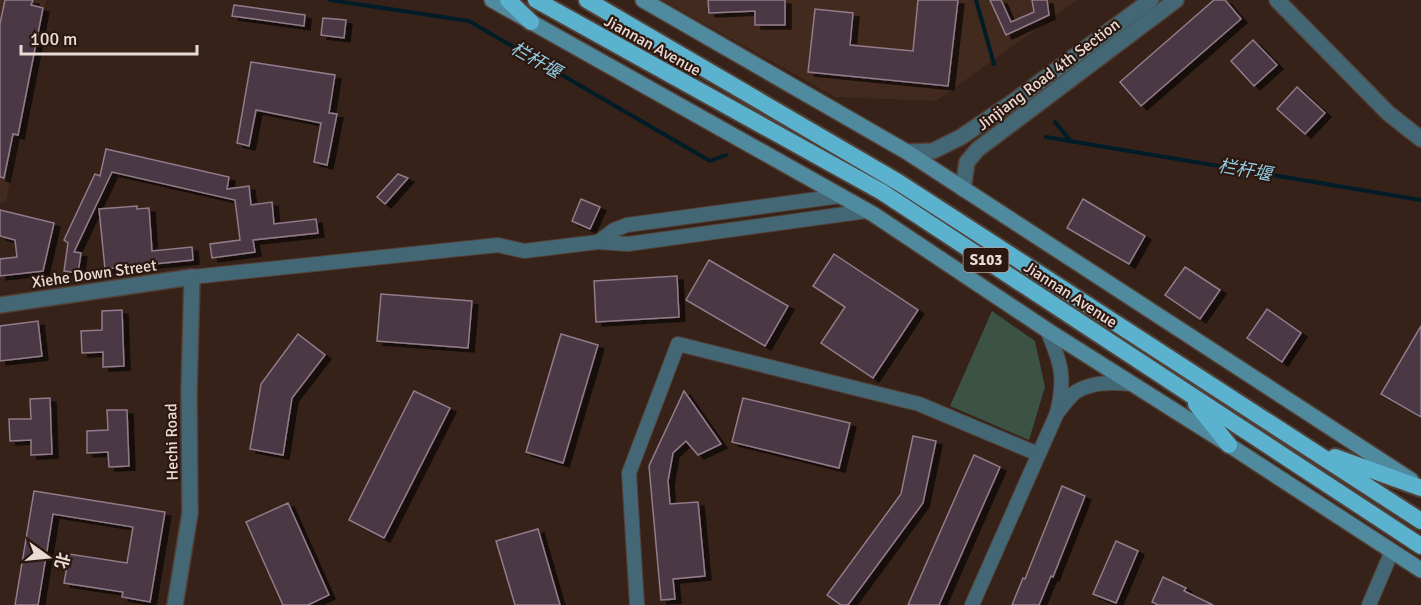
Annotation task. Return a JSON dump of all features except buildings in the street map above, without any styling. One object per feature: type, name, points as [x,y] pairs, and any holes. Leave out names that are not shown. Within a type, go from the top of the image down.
[{"type":"highway","points":[[508,0],[531,22]]},
{"type":"highway","name":"Jiannan Avenue","points":[[536,0],[882,192],[1421,546]]},
{"type":"highway","name":"Jiannan Avenue","points":[[587,0],[898,182],[1421,521]]},
{"type":"highway","points":[[1186,391],[1229,445]]},
{"type":"highway","points":[[1307,447],[1421,488]]},
{"type":"main road","points":[[492,0],[867,211],[1047,330],[1421,570]]},
{"type":"main road","points":[[643,0],[907,152],[1421,488]]},
{"type":"street","name":"Jinjiang Road 4th Section","points":[[907,152],[933,151],[961,137],[1013,102],[1151,0]]},
{"type":"street","name":"Jinjiang Road 4th Section","points":[[963,189],[967,162],[978,149],[1176,0]]},
{"type":"street","points":[[1277,0],[1388,113],[1421,139]]},
{"type":"street","points":[[598,242],[614,230],[627,225],[840,196]]},
{"type":"street","points":[[192,277],[498,245],[524,251],[598,242],[628,244],[867,211]]},
{"type":"street","name":"Xiehe Down Street","points":[[0,305],[192,277]]},
{"type":"street","name":"Hechi Road","points":[[175,605],[190,513],[189,393],[192,277]]},
{"type":"street","points":[[972,605],[1057,413],[1062,392],[1062,373],[1059,357],[1047,330]]},
{"type":"street","points":[[638,605],[629,473],[678,344],[919,404],[1038,454]]},
{"type":"street","points":[[1057,413],[1075,393],[1095,385],[1114,382],[1131,384]]},
{"type":"street","points":[[1369,605],[1392,551]]},
{"type":"shaded area","points":[[0,0],[46,0],[6,202],[0,203]]},
{"type":"shaded area","points":[[662,0],[1077,0],[936,101],[835,97]]},
{"type":"green space","points":[[992,311],[1035,341],[1045,387],[1029,440],[950,406]]},
{"type":"waterway","name":"栏杆堰","points":[[330,0],[469,21],[710,161],[726,155]]},
{"type":"waterway","name":"栏杆堰","points":[[976,0],[994,64]]},
{"type":"waterway","name":"栏杆堰","points":[[1055,122],[1069,139]]},
{"type":"waterway","name":"栏杆堰","points":[[1046,137],[1421,200]]}]
